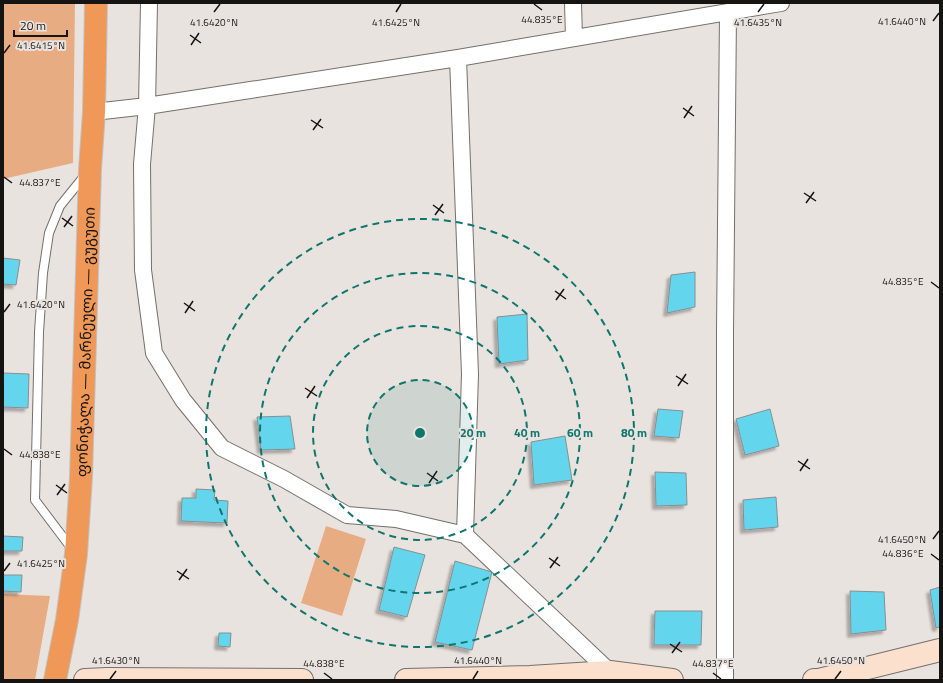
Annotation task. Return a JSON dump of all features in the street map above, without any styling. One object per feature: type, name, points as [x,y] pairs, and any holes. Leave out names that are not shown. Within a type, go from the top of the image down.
[{"type":"highway","name":"ფონიჭალა — მარნეული — გუგუთი","points":[[55,680],[67,620],[76,554],[81,469],[90,169],[94,112],[96,3]]},
{"type":"street","points":[[149,3],[147,106],[142,164],[143,270],[154,353],[183,400],[222,448],[284,479],[347,515],[396,519],[465,535],[610,672]]},
{"type":"street","points":[[574,3],[574,38]]},
{"type":"street","points":[[94,112],[147,106],[458,58],[781,3]]},
{"type":"street","points":[[725,680],[725,332],[728,12]]},
{"type":"street","points":[[458,58],[470,374],[465,535]]},
{"type":"street","points":[[814,680],[940,650]]},
{"type":"street","points":[[406,680],[530,677],[610,672],[672,680]]},
{"type":"street","points":[[85,680],[302,680]]},
{"type":"lane","points":[[76,554],[35,500],[39,332],[43,273],[49,233],[60,206],[90,169]]},
{"type":"shaded area","points":[[3,3],[75,3],[73,163],[3,179]]},
{"type":"shaded area","points":[[326,526],[366,539],[342,616],[301,603]]},
{"type":"shaded area","points":[[3,594],[50,596],[35,680],[3,680]]},
{"type":"building","points":[[3,258],[20,260],[16,285],[3,284]]},
{"type":"building","points":[[695,272],[695,307],[667,313],[671,275]]},
{"type":"building","points":[[527,314],[528,360],[499,364],[497,317]]},
{"type":"building","points":[[3,373],[29,374],[28,408],[3,407]]},
{"type":"building","points":[[658,409],[683,411],[679,438],[654,436]]},
{"type":"building","points":[[770,409],[779,446],[745,455],[736,419]]},
{"type":"building","points":[[290,416],[295,449],[261,450],[257,417]]},
{"type":"building","points":[[565,436],[572,480],[534,485],[531,442]]},
{"type":"building","points":[[655,472],[686,473],[687,505],[656,506]]},
{"type":"building","points":[[196,489],[215,490],[214,500],[228,501],[227,523],[181,521],[182,498],[196,498]]},
{"type":"building","points":[[776,497],[778,527],[744,530],[743,500]]},
{"type":"building","points":[[3,536],[23,537],[22,551],[3,551]]},
{"type":"building","points":[[394,547],[425,555],[407,617],[379,610]]},
{"type":"building","points":[[455,561],[492,572],[472,650],[435,642]]},
{"type":"building","points":[[3,575],[22,575],[21,592],[3,591]]},
{"type":"building","points":[[940,587],[940,627],[936,628],[930,590]]},
{"type":"building","points":[[850,591],[884,592],[886,630],[851,634]]},
{"type":"building","points":[[655,611],[702,611],[701,645],[654,645]]},
{"type":"building","points":[[219,633],[231,633],[230,647],[218,646]]}]
